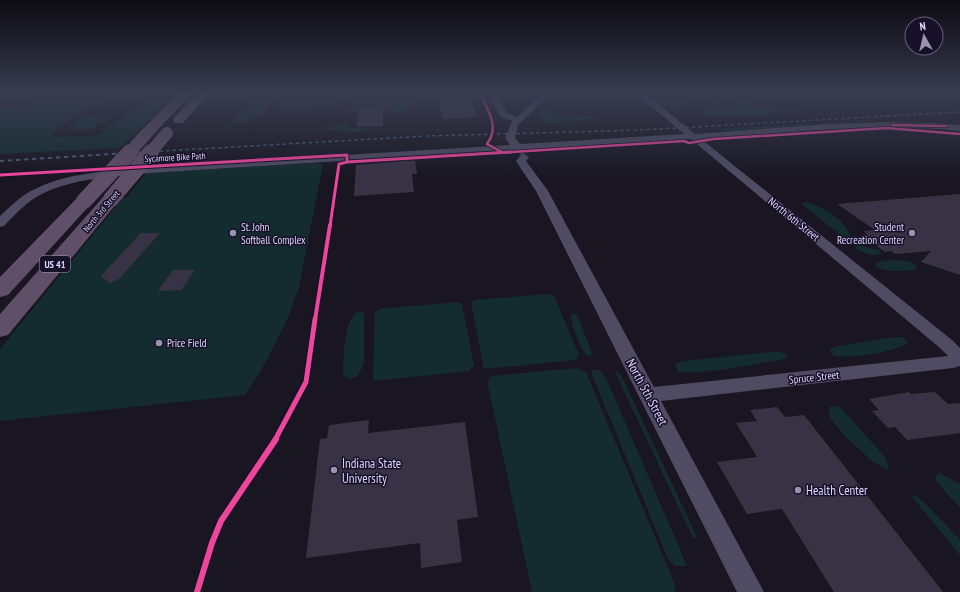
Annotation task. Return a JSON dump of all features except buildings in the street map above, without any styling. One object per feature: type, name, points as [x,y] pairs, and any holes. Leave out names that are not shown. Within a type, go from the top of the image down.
[{"type":"highway","name":"North 3rd Street","points":[[0,290],[158,122]]},
{"type":"highway","name":"North 3rd Street","points":[[0,329],[177,122]]},
{"type":"street","points":[[516,147],[510,138],[512,127],[517,122]]},
{"type":"street","name":"North 6th Street","points":[[676,122],[946,344]]},
{"type":"street","points":[[0,223],[36,193],[76,181],[150,170],[906,124],[960,128]]},
{"type":"street","name":"North 5th Street","points":[[516,147],[524,157],[521,161],[542,192],[752,592]]},
{"type":"street","name":"Spruce Street","points":[[648,395],[945,363],[958,360],[956,353],[946,344]]},
{"type":"green space","points":[[0,122],[68,122],[54,132],[51,137],[91,136],[100,134],[117,122],[148,122],[120,148],[0,154]]},
{"type":"green space","points":[[76,122],[105,122],[95,127],[78,131],[73,131],[70,127]]},
{"type":"green space","points":[[232,122],[246,122],[243,123],[228,126]]},
{"type":"green space","points":[[545,122],[564,122],[548,123]]},
{"type":"green space","points":[[838,122],[862,122],[723,131],[718,129]]},
{"type":"green space","points":[[331,125],[349,125],[349,128],[374,128],[363,132],[343,132],[325,129]]},
{"type":"green space","points":[[317,163],[323,164],[299,287],[288,318],[267,360],[245,395],[0,421],[0,349],[123,198],[126,198],[146,173]]},
{"type":"green space","points":[[808,202],[827,211],[839,220],[851,238],[842,236],[801,204]]},
{"type":"green space","points":[[854,244],[879,250],[882,254],[870,255],[856,249]]},
{"type":"green space","points":[[890,260],[909,261],[917,266],[915,270],[900,271],[890,271],[876,267],[877,262]]},
{"type":"green space","points":[[548,294],[554,296],[579,355],[575,360],[484,369],[471,303],[475,300]]},
{"type":"green space","points":[[457,302],[462,304],[474,365],[469,371],[373,381],[375,312],[380,309]]},
{"type":"green space","points":[[357,312],[364,313],[364,363],[358,376],[349,379],[343,374],[345,341],[349,324],[352,317]]},
{"type":"green space","points":[[571,314],[576,314],[579,319],[593,356],[586,355],[580,346],[574,330]]},
{"type":"green space","points":[[893,337],[903,337],[908,344],[881,352],[853,356],[834,356],[829,349],[838,346]]},
{"type":"green space","points":[[783,352],[788,358],[704,372],[678,372],[675,364],[683,361]]},
{"type":"green space","points":[[577,368],[586,372],[676,587],[674,592],[532,592],[487,381],[492,376]]},
{"type":"green space","points":[[593,370],[599,370],[606,378],[687,566],[675,566],[668,559],[591,372]]},
{"type":"green space","points":[[617,371],[622,377],[697,537],[693,538],[615,372]]},
{"type":"green space","points":[[839,406],[886,458],[889,470],[873,462],[845,436],[829,417],[829,407]]},
{"type":"green space","points":[[938,472],[960,484],[960,507],[935,479]]},
{"type":"green space","points":[[914,494],[927,505],[960,540],[960,555],[913,498]]},
{"type":"railway","points":[[127,153],[427,136],[640,130],[789,122]]},
{"type":"railway","points":[[0,161],[145,152]]},
{"type":"cycle path","points":[[492,122],[493,132],[487,144],[502,152]]},
{"type":"cycle path","points":[[892,125],[946,126]]},
{"type":"cycle path","points":[[197,592],[212,543],[221,521],[234,499],[274,442],[306,382],[339,164],[376,160],[684,141],[689,143],[713,139],[886,128],[907,131],[960,134]]},
{"type":"cycle path","name":"Sycamore Bike Path","points":[[0,175],[347,155],[347,162]]},
{"type":"place","name":"St. John Softball Complex","points":[[233,233]]},
{"type":"place","name":"Student Recreation Center","points":[[912,233]]},
{"type":"place","name":"Price Field","points":[[159,343]]},
{"type":"place","name":"Indiana State University","points":[[334,470]]},
{"type":"place","name":"Health Center","points":[[798,490]]}]
